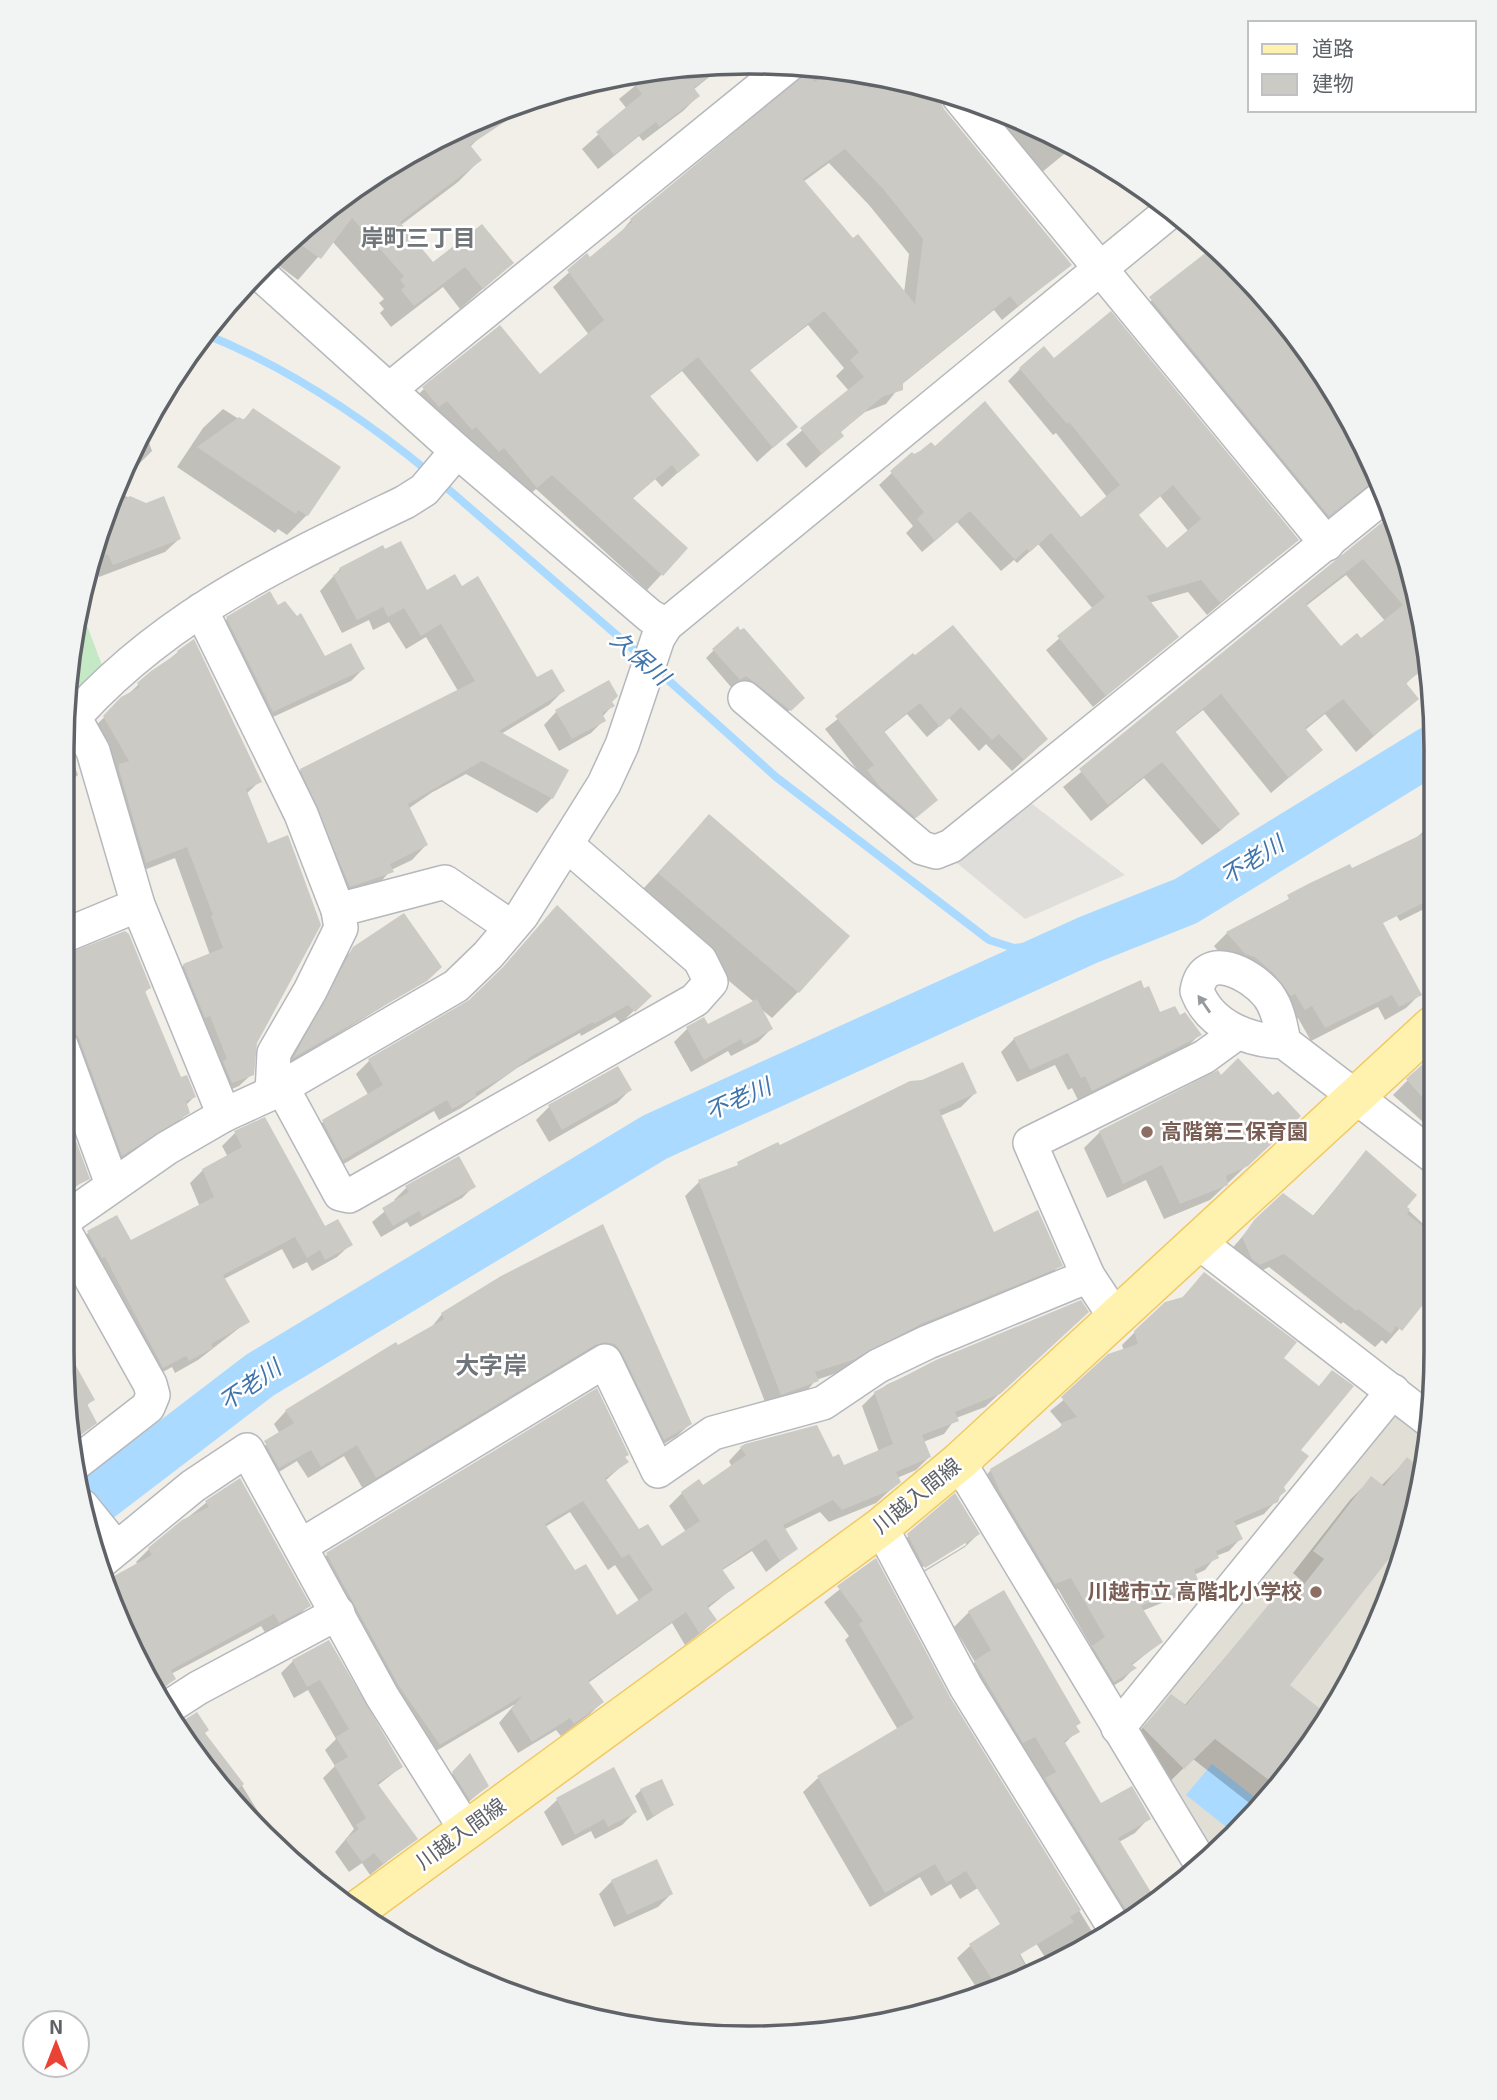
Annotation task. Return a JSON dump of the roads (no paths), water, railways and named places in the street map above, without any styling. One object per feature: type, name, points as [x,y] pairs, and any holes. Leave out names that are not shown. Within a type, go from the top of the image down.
[{"type":"main road","name":"川越入間線","points":[[363,1905],[881,1527],[959,1462],[1424,1033]]},
{"type":"street","points":[[390,389],[776,75]]},
{"type":"street","points":[[971,111],[1327,544]]},
{"type":"street","points":[[74,1214],[112,1184],[224,1115],[277,1090],[456,986],[488,955],[511,927],[604,785],[622,745],[662,632],[1164,217]]},
{"type":"street","points":[[265,278],[390,389],[452,456],[650,616],[662,632]]},
{"type":"street","points":[[75,716],[144,649],[259,573],[405,502],[424,490],[452,456]]},
{"type":"street","points":[[745,698],[922,848],[936,852],[951,846],[1377,502]]},
{"type":"street","points":[[201,610],[301,814],[338,910],[341,928],[310,991],[274,1053],[277,1090],[340,1194],[349,1196],[695,1000],[710,982],[700,960],[567,845]]},
{"type":"street","points":[[74,730],[93,751],[138,905],[224,1115]]},
{"type":"street","points":[[338,910],[445,882],[511,927]]},
{"type":"street","points":[[74,932],[138,905]]},
{"type":"street","points":[[1284,1042],[1264,1042],[1237,1033],[1206,1010],[1197,992],[1204,974],[1217,967],[1228,967],[1241,973],[1270,997],[1284,1042],[1424,1149]]},
{"type":"street","points":[[1115,1317],[1088,1276],[1030,1143],[1204,1058],[1237,1033]]},
{"type":"street","points":[[74,1080],[112,1184]]},
{"type":"street","points":[[1197,1241],[1420,1413]]},
{"type":"street","points":[[74,1247],[150,1384],[153,1395],[148,1407],[82,1458]]},
{"type":"street","points":[[302,1545],[605,1361],[658,1471],[713,1433],[823,1403],[878,1366],[928,1342],[1088,1276]]},
{"type":"street","points":[[1118,1728],[1393,1391]]},
{"type":"street","points":[[107,1556],[193,1486],[247,1450],[302,1545],[382,1696],[466,1830]]},
{"type":"street","points":[[959,1462],[1197,1857]]},
{"type":"street","points":[[881,1527],[966,1687],[1110,1921]]},
{"type":"street","points":[[173,1704],[338,1612]]},
{"type":"water","points":[[1212,1764],[1255,1798],[1227,1828],[1186,1795]]},
{"type":"waterway","name":"久保川","points":[[213,338],[263,361],[322,394],[430,473]]},
{"type":"waterway","name":"久保川","points":[[440,482],[642,657]]},
{"type":"waterway","name":"久保川","points":[[657,670],[776,777],[989,940],[1014,948],[1088,940]]},
{"type":"waterway","name":"不老川","points":[[91,1504],[260,1375],[655,1137],[1088,940],[1186,901],[1424,755]]},
{"type":"place","name":"高階第三保育園","points":[[1147,1132]]},
{"type":"place","name":"川越市立 高階北小学校","points":[[1316,1592]]},
{"type":"district","name":"岸町三丁目","points":[[418,238]]},
{"type":"district","name":"大字岸","points":[[491,1366]]}]
